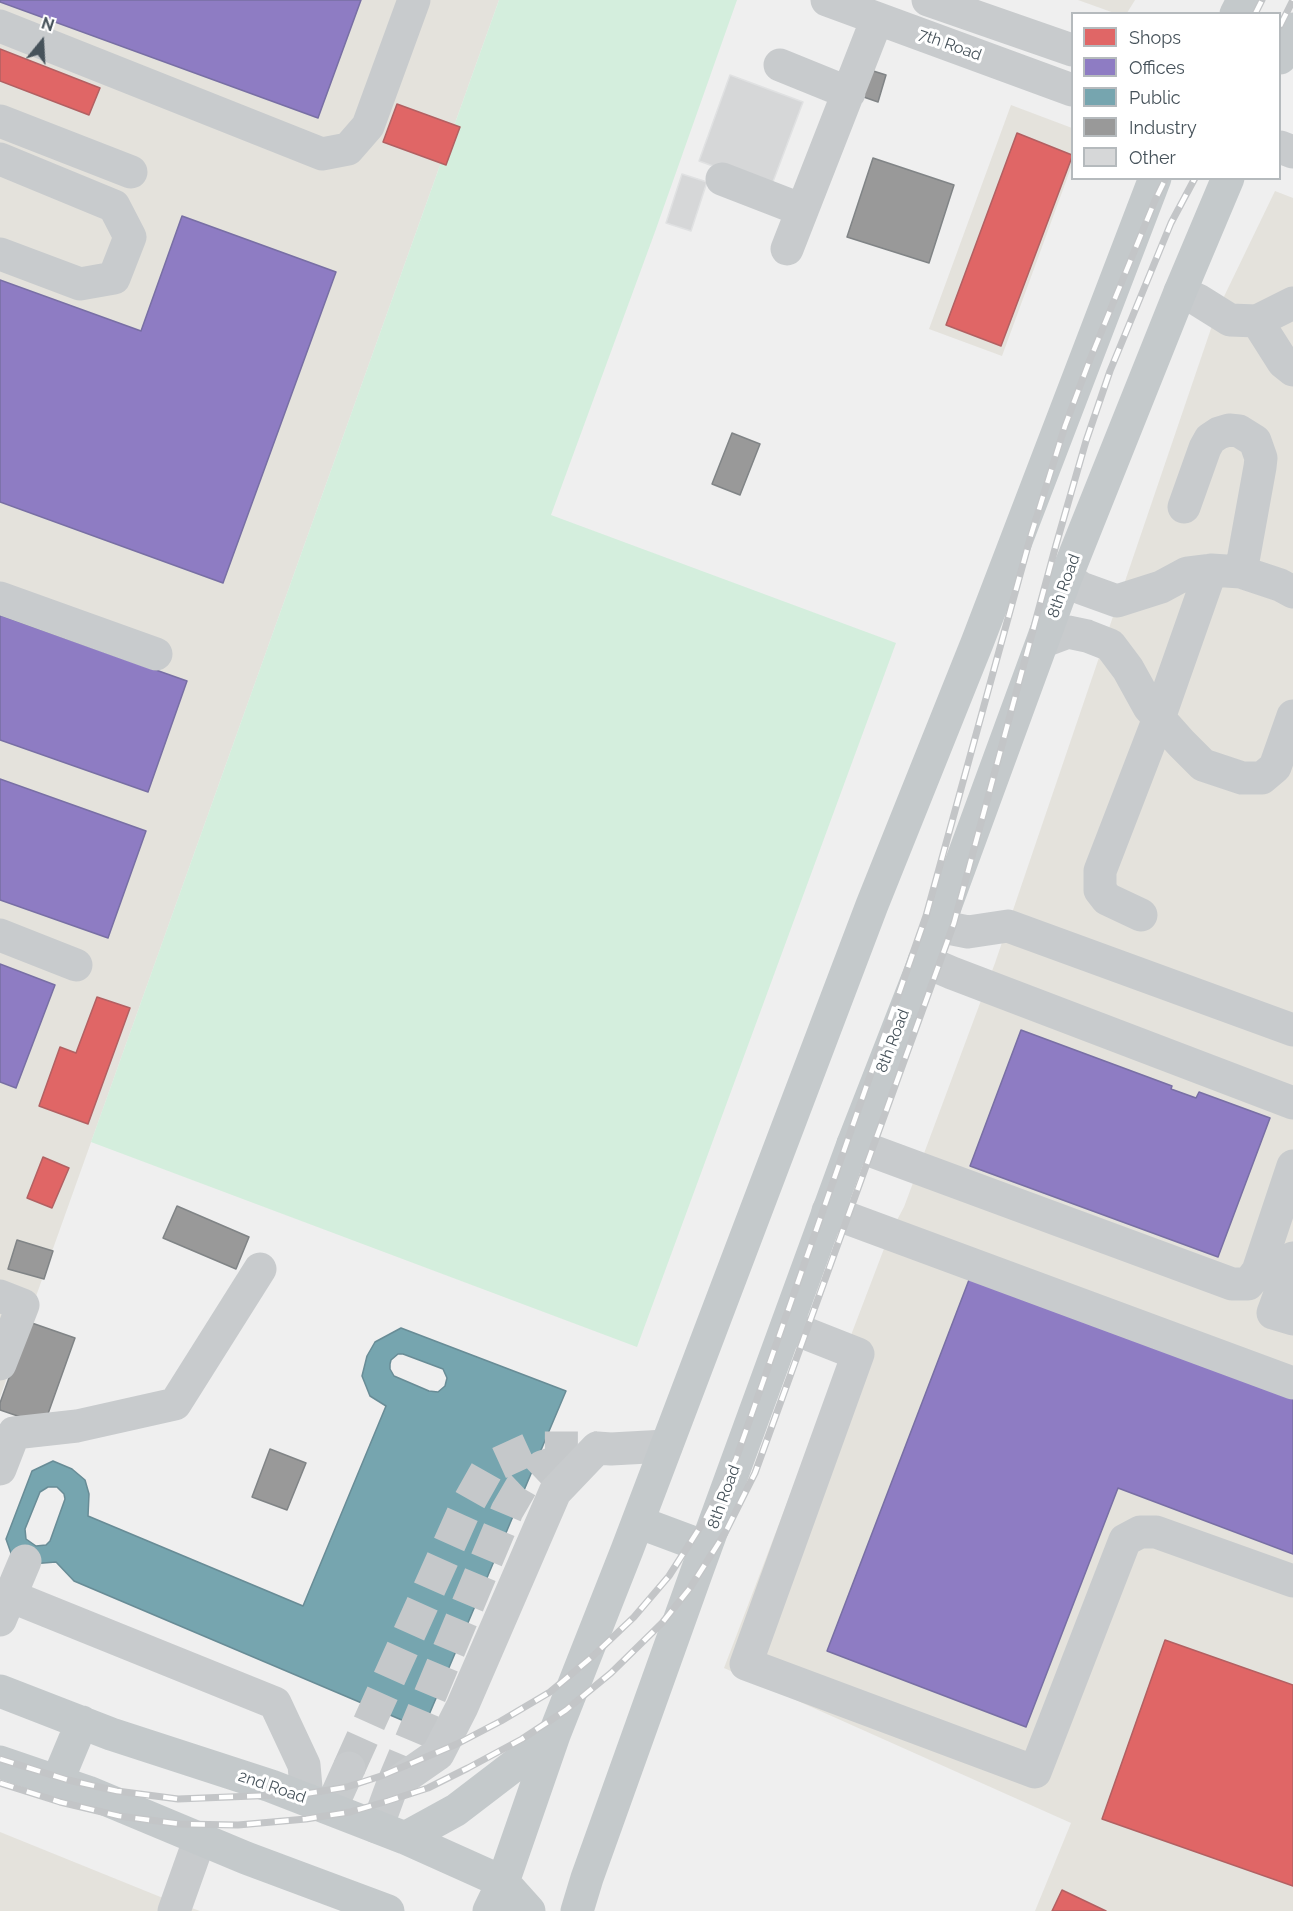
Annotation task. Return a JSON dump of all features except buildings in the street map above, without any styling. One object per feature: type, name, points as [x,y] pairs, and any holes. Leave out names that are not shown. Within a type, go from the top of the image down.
[{"type":"main road","points":[[1281,56],[1293,29]]},
{"type":"main road","points":[[489,1911],[503,1882],[554,1735],[638,1522],[872,905],[977,643],[1154,180]]},
{"type":"main road","name":"8th Road","points":[[578,1911],[591,1868],[705,1548],[853,1144],[938,926],[1066,577],[1227,180]]},
{"type":"main road","points":[[638,1522],[705,1548]]},
{"type":"main road","name":"2nd Road","points":[[0,1691],[111,1734],[319,1803],[391,1832],[503,1882],[529,1911]]},
{"type":"main road","points":[[57,1782],[82,1722]]},
{"type":"main road","points":[[391,1832],[429,1823],[456,1810],[554,1735]]},
{"type":"main road","points":[[0,1762],[388,1911]]},
{"type":"street","points":[[0,26],[322,154],[348,149],[368,126],[414,0]]},
{"type":"street","name":"7th Road","points":[[826,0],[1071,90]]},
{"type":"street","points":[[928,0],[1071,50]]},
{"type":"street","points":[[787,249],[877,19]]},
{"type":"street","points":[[780,66],[849,93]]},
{"type":"street","points":[[0,121],[131,172]]},
{"type":"street","points":[[0,159],[114,206],[130,237],[114,278],[80,284],[0,254]]},
{"type":"street","points":[[722,179],[802,210]]},
{"type":"street","points":[[1180,292],[1198,300],[1230,320],[1257,321],[1293,303]]},
{"type":"street","points":[[1257,321],[1283,362],[1293,370]]},
{"type":"street","points":[[1141,915],[1107,899],[1100,890],[1100,871],[1159,718],[1226,571],[1260,467],[1261,458],[1255,441],[1239,431],[1228,430],[1210,439],[1184,507]]},
{"type":"street","points":[[1066,577],[1081,588],[1118,601],[1161,588],[1187,573],[1226,571],[1280,585],[1293,592]]},
{"type":"street","points":[[0,598],[156,654]]},
{"type":"street","points":[[1044,641],[1068,632],[1110,645],[1128,669],[1149,707],[1203,765],[1242,778],[1262,778],[1275,767],[1293,716]]},
{"type":"street","points":[[938,926],[968,932],[1008,926],[1293,1030]]},
{"type":"street","points":[[0,935],[76,964]]},
{"type":"street","points":[[924,961],[1293,1103]]},
{"type":"street","points":[[853,1144],[1232,1284],[1248,1284],[1258,1271],[1293,1166]]},
{"type":"street","points":[[828,1211],[1293,1383]]},
{"type":"street","points":[[1293,1258],[1274,1313],[1293,1319]]},
{"type":"street","points":[[0,1469],[14,1433],[77,1426],[175,1404],[260,1269]]},
{"type":"street","points":[[0,1296],[23,1305],[0,1364]]},
{"type":"street","points":[[786,1326],[858,1354],[746,1664],[1035,1772],[1125,1539],[1140,1532],[1156,1532],[1293,1581]]},
{"type":"street","points":[[391,1832],[392,1786],[438,1754],[462,1707],[555,1492],[597,1448],[666,1446]]},
{"type":"street","points":[[1170,1560],[1293,1602]]},
{"type":"street","points":[[25,1562],[5,1608],[275,1703],[319,1803],[349,1768]]},
{"type":"street","points":[[174,1911],[200,1838]]},
{"type":"shaded area","points":[[0,0],[499,0],[0,1397]]},
{"type":"shaded area","points":[[1078,0],[1135,0],[1128,12],[1111,12]]},
{"type":"shaded area","points":[[1011,105],[1071,128],[1071,168],[1002,356],[929,329]]},
{"type":"shaded area","points":[[1275,191],[1293,198],[1293,1911],[1035,1911],[1071,1823],[724,1668],[890,1233],[904,1207],[995,963],[1217,311]]},
{"type":"shaded area","points":[[0,1832],[163,1898],[200,1911],[0,1911]]},
{"type":"green space","points":[[499,0],[737,0],[551,515],[896,643],[637,1347],[91,1142]]},
{"type":"tunnel","points":[[349,1768],[465,1509],[488,1468],[532,1448],[597,1448]]},
{"type":"tunnel","points":[[392,1786],[507,1511],[521,1487],[542,1467],[579,1455]]},
{"type":"railway","points":[[1256,12],[1262,0]]},
{"type":"railway","points":[[1281,24],[1293,0]]},
{"type":"railway","points":[[0,1759],[68,1780],[117,1791],[178,1799],[304,1794],[347,1787],[381,1776],[457,1744],[550,1692],[634,1617],[669,1576],[704,1521],[736,1459],[926,916],[1031,535],[1065,426],[1089,362],[1165,180]]},
{"type":"railway","points":[[0,1783],[60,1802],[119,1816],[180,1824],[238,1825],[306,1819],[350,1812],[428,1788],[522,1739],[566,1710],[611,1673],[662,1623],[690,1588],[725,1533],[755,1473],[954,923],[1086,441],[1110,371],[1171,223],[1194,180]]}]
